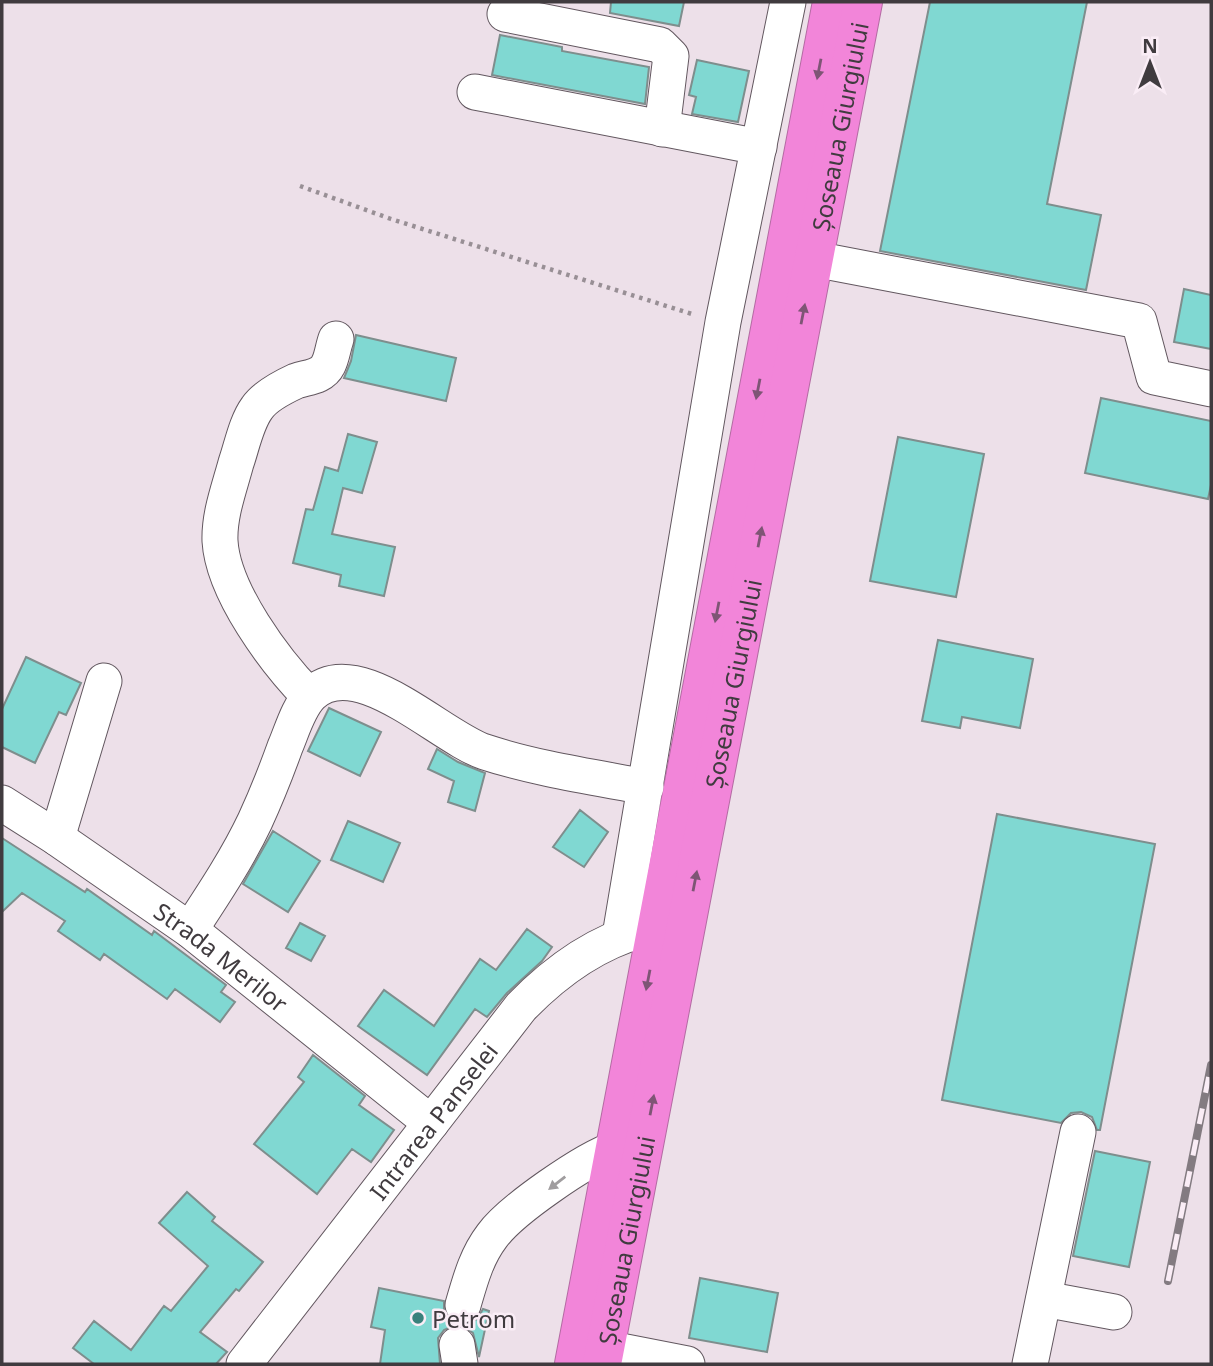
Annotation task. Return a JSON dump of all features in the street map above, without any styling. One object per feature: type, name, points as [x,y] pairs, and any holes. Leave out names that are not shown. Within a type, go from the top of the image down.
[{"type":"highway","name":"Șoseaua Giurgiului","points":[[594,1359],[615,1149],[832,2]]},
{"type":"highway","name":"Șoseaua Giurgiului","points":[[594,1359],[863,2]]},
{"type":"street","points":[[620,936],[723,322],[788,2]]},
{"type":"street","points":[[505,15],[660,45],[671,56],[662,129]]},
{"type":"street","points":[[475,92],[758,147]]},
{"type":"street","points":[[814,259],[1139,321],[1154,377],[1211,388]]},
{"type":"street","points":[[309,696],[284,670],[249,617],[223,566],[220,539],[224,504],[245,435],[257,408],[272,394],[323,371],[328,366],[336,339]]},
{"type":"street","points":[[57,838],[104,681]]},
{"type":"street","points":[[190,930],[235,859],[254,822],[297,718],[309,696],[327,684],[345,683],[377,690],[482,751],[530,765],[646,787]]},
{"type":"street","name":"Strada Merilor","points":[[2,803],[190,930],[431,1123]]},
{"type":"street","name":"Intrarea Panselei","points":[[244,1364],[521,1007],[550,978],[585,954],[620,936],[659,925]]},
{"type":"street","points":[[1030,1364],[1078,1132]]},
{"type":"street","points":[[463,1305],[475,1265],[493,1235],[517,1212],[573,1169],[615,1149]]},
{"type":"street","points":[[1044,1299],[1114,1312]]},
{"type":"street","points":[[594,1359],[687,1364]]},
{"type":"path","points":[[300,186],[461,242],[723,322]]},
{"type":"building","points":[[611,2],[684,2],[679,26],[610,13]]},
{"type":"building","points":[[930,2],[1087,2],[1047,204],[1101,215],[1086,290],[880,251]]},
{"type":"building","points":[[500,35],[562,47],[562,51],[649,67],[645,104],[492,75]]},
{"type":"building","points":[[697,60],[749,71],[738,122],[692,114],[696,97],[689,95]]},
{"type":"building","points":[[1184,289],[1211,295],[1211,349],[1174,342]]},
{"type":"building","points":[[356,335],[456,358],[446,401],[344,378],[351,361]]},
{"type":"building","points":[[1101,398],[1211,421],[1211,485],[1208,499],[1085,473]]},
{"type":"building","points":[[348,434],[377,442],[362,493],[343,488],[332,534],[395,547],[384,596],[339,586],[341,575],[293,563],[306,509],[313,510],[325,467],[338,471]]},
{"type":"building","points":[[898,437],[984,454],[956,597],[870,581]]},
{"type":"building","points":[[938,640],[1033,659],[1020,728],[962,717],[960,728],[922,721]]},
{"type":"building","points":[[26,657],[81,683],[66,715],[59,712],[35,763],[2,747],[2,709]]},
{"type":"building","points":[[329,708],[381,732],[360,776],[308,751]]},
{"type":"building","points":[[437,749],[458,762],[485,773],[475,811],[448,802],[454,781],[428,769]]},
{"type":"building","points":[[580,810],[608,832],[584,867],[553,847]]},
{"type":"building","points":[[997,814],[1155,844],[1100,1130],[1097,1130],[1092,1117],[1081,1112],[1071,1113],[1061,1123],[942,1100]]},
{"type":"building","points":[[348,821],[400,843],[383,882],[331,860]]},
{"type":"building","points":[[273,831],[320,861],[288,912],[243,884]]},
{"type":"building","points":[[2,838],[85,892],[87,889],[152,935],[154,931],[226,985],[221,992],[235,1002],[220,1022],[175,989],[167,999],[104,954],[100,960],[58,931],[65,921],[22,893],[2,912]]},
{"type":"building","points":[[300,923],[325,936],[311,961],[286,948]]},
{"type":"building","points":[[527,929],[552,947],[542,961],[507,993],[487,1017],[475,1009],[427,1075],[358,1026],[384,990],[434,1026],[480,959],[496,970]]},
{"type":"building","points":[[313,1055],[365,1096],[359,1105],[394,1130],[371,1162],[352,1149],[317,1194],[254,1144],[304,1082],[298,1077]]},
{"type":"building","points":[[1095,1151],[1150,1162],[1129,1267],[1073,1256]]},
{"type":"building","points":[[187,1192],[215,1217],[212,1221],[263,1262],[200,1332],[227,1352],[216,1364],[94,1364],[73,1348],[94,1321],[131,1350],[164,1306],[171,1311],[208,1266],[159,1223]]},
{"type":"building","points":[[700,1278],[778,1293],[767,1352],[689,1338]]},
{"type":"building","points":[[379,1288],[444,1301],[448,1318],[458,1324],[468,1324],[477,1319],[483,1309],[489,1311],[479,1357],[473,1333],[465,1327],[455,1325],[444,1330],[438,1338],[440,1364],[380,1364],[385,1330],[371,1327]]},
{"type":"railway","points":[[1168,1281],[1211,1065]]},
{"type":"place","name":"Petrom","points":[[418,1318]]}]
